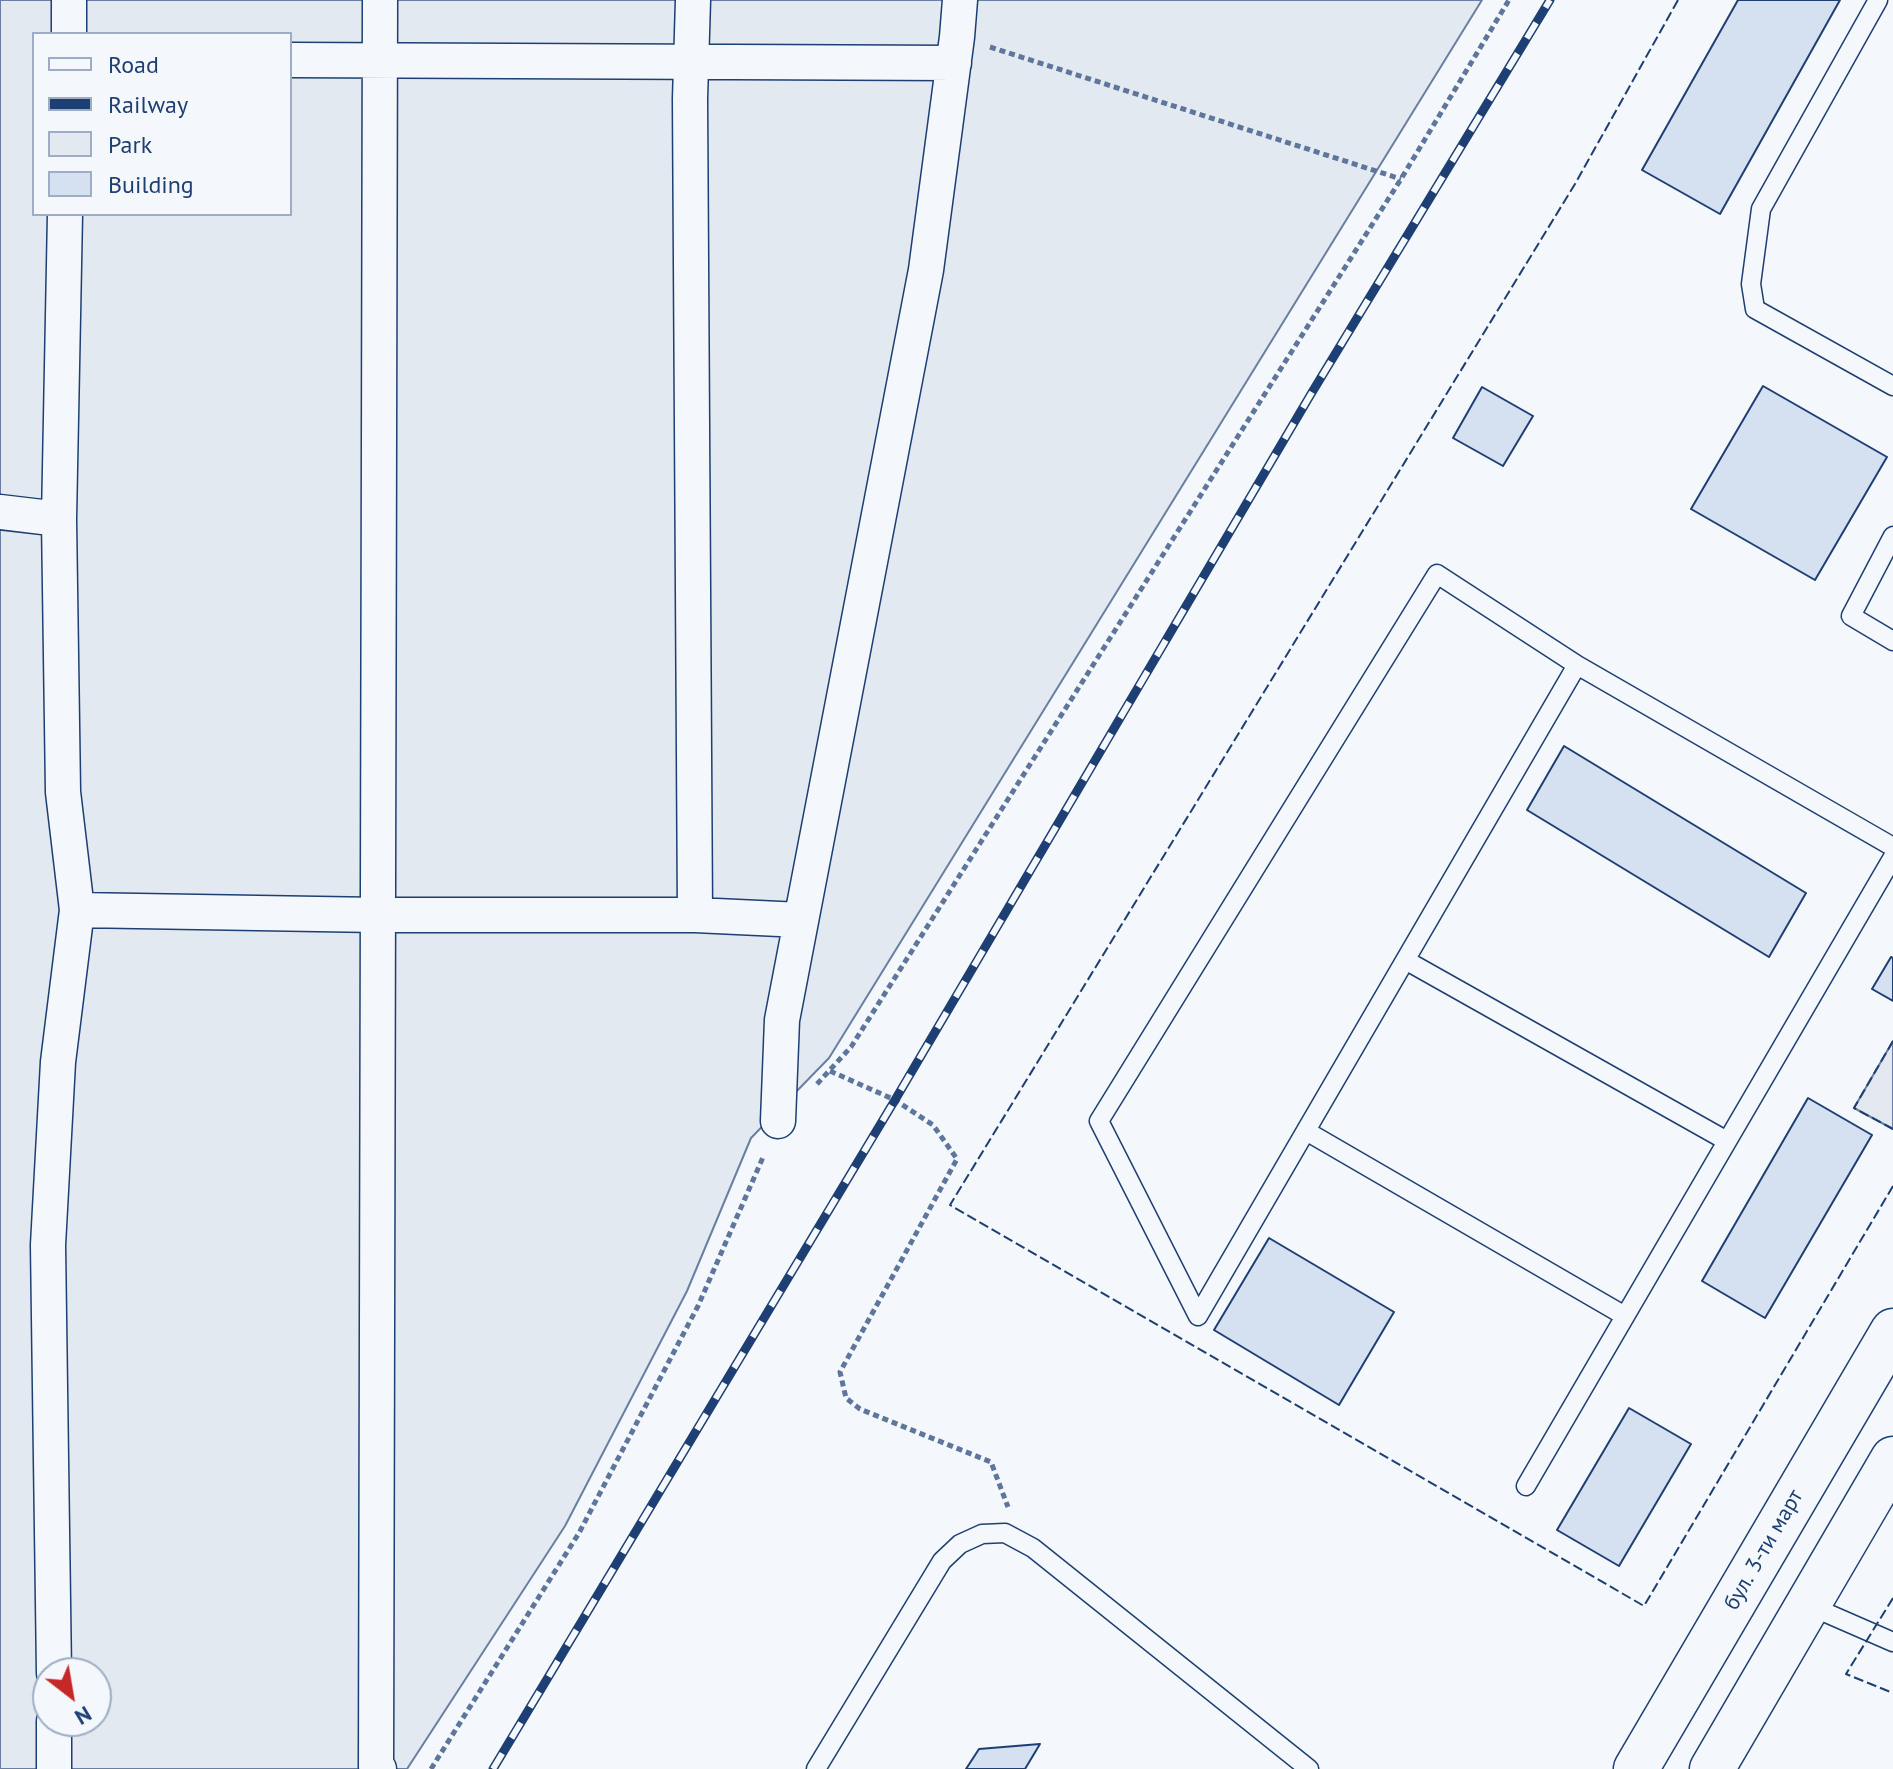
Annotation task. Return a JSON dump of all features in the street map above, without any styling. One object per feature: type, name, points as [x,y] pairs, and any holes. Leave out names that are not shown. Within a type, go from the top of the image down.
[{"type":"main road","name":"бул. 3-ти март","points":[[1636,1769],[1893,1331]]},
{"type":"main road","points":[[1712,1769],[1893,1459]]},
{"type":"street","points":[[69,0],[69,32]]},
{"type":"street","points":[[379,1769],[376,1766],[380,0]]},
{"type":"street","points":[[693,0],[695,915]]},
{"type":"street","points":[[778,1121],[782,1020],[926,270],[960,0]]},
{"type":"street","points":[[292,60],[692,64],[956,50]]},
{"type":"street","points":[[54,1657],[48,1245],[58,1062],[77,910],[63,792],[59,519],[65,216]]},
{"type":"street","points":[[0,512],[59,519]]},
{"type":"street","points":[[77,910],[378,915],[695,915],[801,920]]},
{"type":"street","points":[[54,1737],[54,1769]]},
{"type":"lane","points":[[1878,0],[1761,209],[1751,284],[1755,309],[1893,386]]},
{"type":"lane","points":[[1893,536],[1851,616],[1893,641]]},
{"type":"lane","points":[[1577,665],[1198,1316],[1099,1121],[1437,574],[1577,665],[1893,847]]},
{"type":"lane","points":[[1526,1486],[1893,857]]},
{"type":"lane","points":[[1407,961],[1727,1141]]},
{"type":"lane","points":[[1306,1131],[1625,1316]]},
{"type":"lane","points":[[816,1769],[942,1561],[960,1544],[982,1534],[1005,1533],[1033,1548],[1309,1769]]},
{"type":"lane","points":[[1808,1605],[1893,1642]]},
{"type":"path","points":[[431,1769],[579,1533],[698,1306],[778,1121],[830,1071],[859,1034],[1401,179],[1509,0]]},
{"type":"path","points":[[956,50],[1401,179]]},
{"type":"path","points":[[830,1071],[895,1100],[933,1125],[957,1159],[840,1372],[846,1398],[860,1409],[991,1462],[1022,1543]]},
{"type":"green space","points":[[0,0],[1482,0],[829,1058],[751,1138],[687,1291],[565,1526],[407,1769],[0,1769]]},
{"type":"shaded area","points":[[1893,1041],[1893,1129],[1854,1108]]},
{"type":"building","points":[[1738,0],[1840,0],[1720,214],[1642,170]]},
{"type":"building","points":[[1763,386],[1887,457],[1815,580],[1691,509]]},
{"type":"building","points":[[1482,387],[1533,416],[1503,466],[1453,438]]},
{"type":"building","points":[[1564,746],[1806,893],[1769,957],[1527,810]]},
{"type":"building","points":[[1893,958],[1893,1001],[1872,989]]},
{"type":"building","points":[[1808,1098],[1872,1135],[1765,1318],[1702,1281]]},
{"type":"building","points":[[1269,1238],[1394,1312],[1339,1405],[1214,1330]]},
{"type":"building","points":[[1629,1408],[1691,1444],[1619,1566],[1557,1530]]},
{"type":"building","points":[[1040,1744],[1025,1769],[966,1769],[979,1749]]},
{"type":"railway","points":[[493,1769],[895,1100],[1311,394],[1550,0]]},
{"type":"fence","points":[[1678,0],[1575,184],[950,1205],[1644,1606],[1893,1186]]},
{"type":"fence","points":[[1893,1041],[1854,1108],[1893,1129]]},
{"type":"fence","points":[[1893,1598],[1846,1674],[1893,1693]]}]
